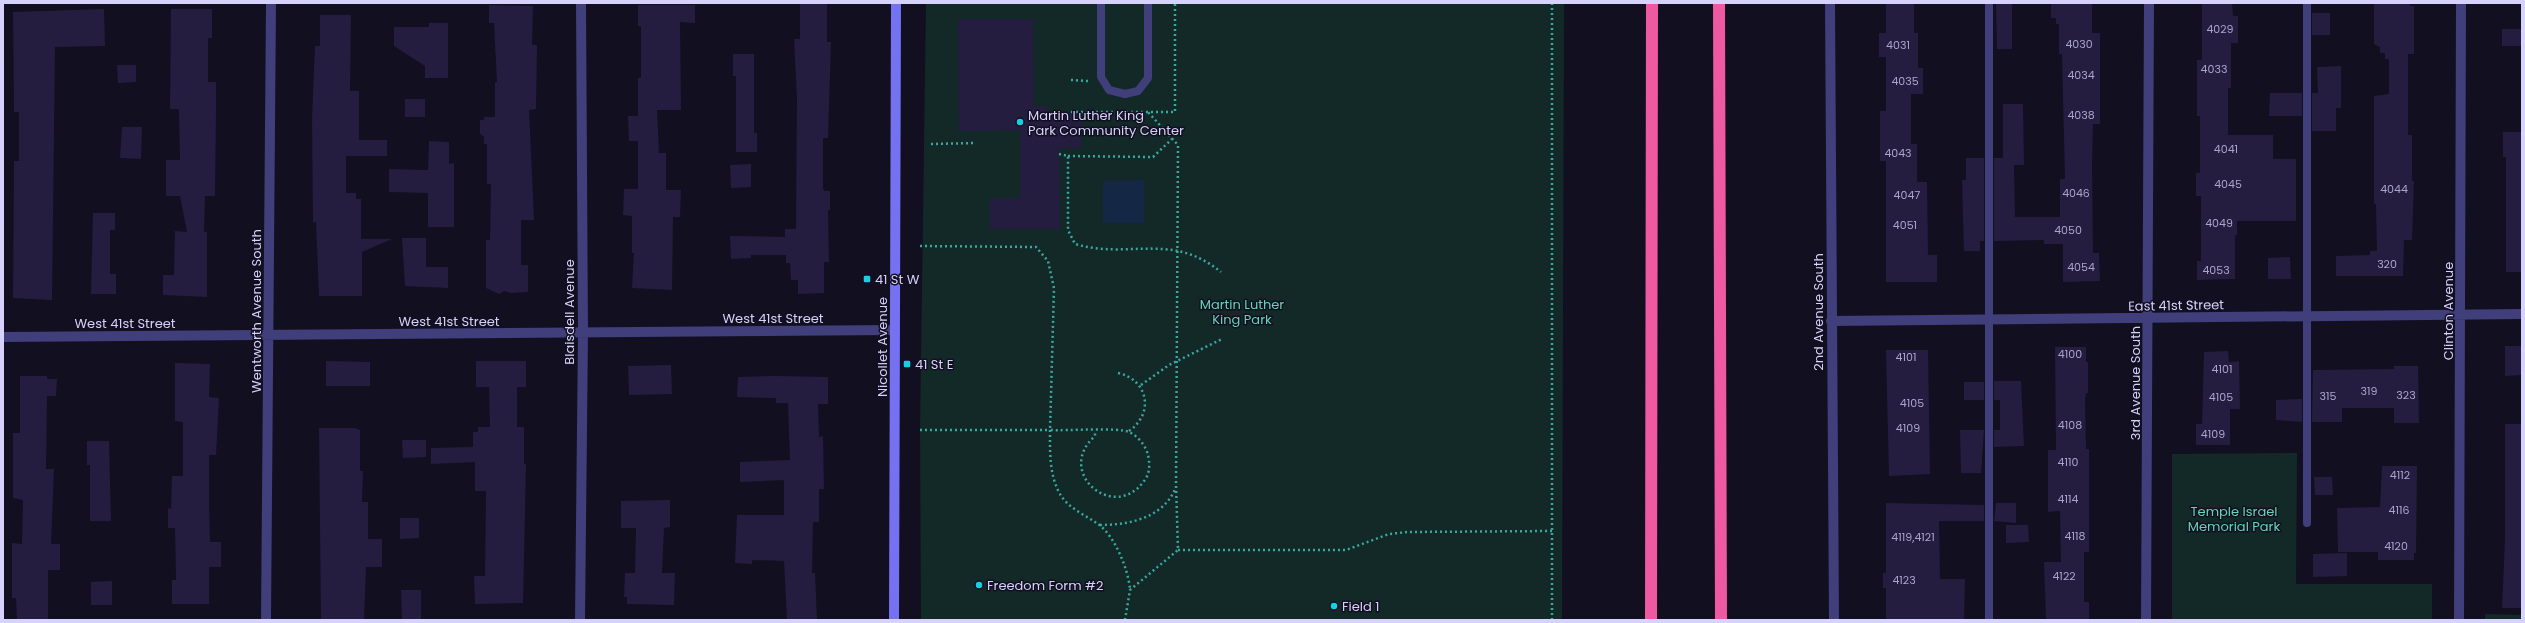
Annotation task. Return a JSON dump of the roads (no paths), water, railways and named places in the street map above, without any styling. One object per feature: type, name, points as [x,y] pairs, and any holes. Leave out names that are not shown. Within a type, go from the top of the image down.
[{"type":"highway","points":[[1651,620],[1652,3]]},
{"type":"highway","points":[[1719,3],[1721,620]]},
{"type":"main road","name":"Nicollet Avenue","points":[[894,620],[896,3]]},
{"type":"street","name":"Wentworth Avenue South","points":[[266,620],[270,335],[271,3]]},
{"type":"street","name":"Blaisdell Avenue","points":[[580,620],[583,333],[581,3]]},
{"type":"street","name":"2nd Avenue South","points":[[1830,3],[1834,620]]},
{"type":"street","name":"3rd Avenue South","points":[[2146,620],[2149,3]]},
{"type":"street","name":"Clinton Avenue","points":[[2459,620],[2461,315],[2460,3]]},
{"type":"street","name":"East 41st Street","points":[[1831,321],[2522,314]]},
{"type":"street","name":"West 41st Street","points":[[3,337],[895,330]]},
{"type":"lane","points":[[1101,3],[1101,78],[1109,90],[1125,94],[1138,91],[1148,78],[1148,3]]},
{"type":"lane","points":[[1989,3],[1989,620]]},
{"type":"lane","points":[[2307,3],[2305,317],[2307,523]]},
{"type":"water","points":[[1144,180],[1144,223],[1103,223],[1103,181]]},
{"type":"place","name":"Martin Luther King Park Community Center","points":[[1020,122]]},
{"type":"place","name":"41 St W","points":[[867,279]]},
{"type":"place","name":"41 St E","points":[[907,364]]},
{"type":"place","name":"Freedom Form #2","points":[[979,585]]},
{"type":"place","name":"Field 1","points":[[1334,606]]},
{"type":"park label","name":"Martin Luther King Park","points":[[1242,312]]},
{"type":"park label","name":"Temple Israel Memorial Park","points":[[2234,518]]}]
